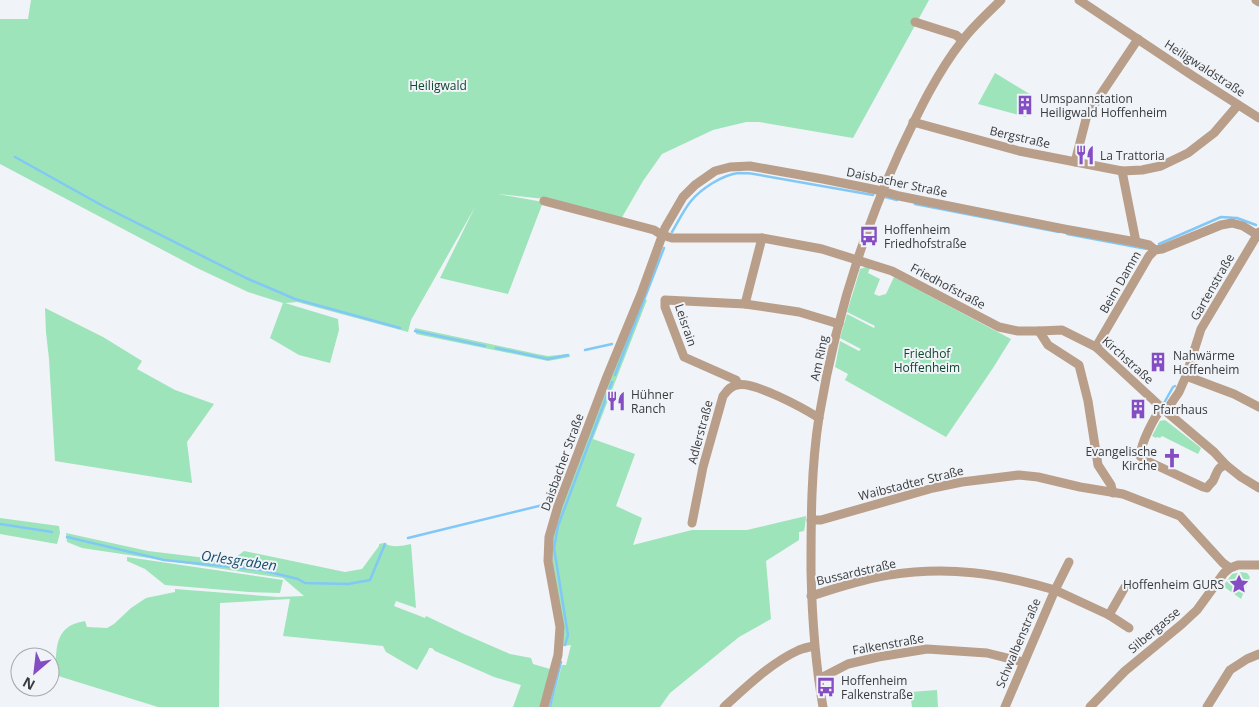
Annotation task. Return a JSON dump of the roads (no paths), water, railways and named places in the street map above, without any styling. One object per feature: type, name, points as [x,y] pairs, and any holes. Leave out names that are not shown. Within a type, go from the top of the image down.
[{"type":"street","name":"Am Ring","points":[[823,707],[814,646],[811,596],[812,486],[819,418],[839,324],[856,260],[882,191],[913,122],[962,40],[1001,0]]},
{"type":"street","name":"Heiligwaldstraße","points":[[1079,0],[1259,118]]},
{"type":"street","points":[[915,22],[956,35],[962,40]]},
{"type":"street","points":[[1075,162],[1087,115],[1138,38]]},
{"type":"street","name":"Bergstraße","points":[[913,122],[1019,151],[1122,170],[1142,170],[1161,166],[1188,153],[1214,133],[1238,105]]},
{"type":"street","name":"Daisbacher Straße","points":[[544,707],[558,655],[560,627],[548,561],[549,538],[558,506],[606,379],[641,294],[662,235],[683,198],[695,185],[715,171],[730,167],[750,166],[882,191],[1072,231],[1136,242],[1149,245],[1155,250]]},
{"type":"street","points":[[1122,170],[1136,242]]},
{"type":"street","points":[[544,201],[654,230],[662,235]]},
{"type":"street","name":"Beim Damm","points":[[1096,347],[1146,261],[1155,250],[1162,249],[1221,225],[1232,223],[1243,226],[1258,234]]},
{"type":"street","name":"Gartenstraße","points":[[1226,465],[1220,467],[1208,488],[1203,488],[1140,456],[1141,449],[1158,413],[1179,392],[1201,329],[1258,234]]},
{"type":"street","name":"Friedhofstraße","points":[[662,235],[672,238],[762,238],[822,249],[892,271],[999,326],[1018,331],[1039,332]]},
{"type":"street","points":[[762,238],[745,304],[799,312],[839,324]]},
{"type":"street","name":"Leisrain","points":[[738,384],[736,380],[684,357],[665,307],[665,300],[745,304]]},
{"type":"street","name":"Kirchstraße","points":[[1039,332],[1062,330],[1096,347],[1214,452],[1226,465],[1240,477],[1259,488]]},
{"type":"street","points":[[1039,332],[1048,345],[1079,365],[1088,401],[1098,465],[1111,485],[1113,493]]},
{"type":"street","points":[[1186,376],[1234,394],[1259,407]]},
{"type":"street","points":[[738,384],[748,385],[788,400],[819,418]]},
{"type":"street","name":"Adlerstraße","points":[[692,523],[703,468],[723,396],[728,388],[738,384]]},
{"type":"street","name":"Waibstadter Straße","points":[[811,520],[821,520],[932,488],[962,482],[1008,475],[1038,477],[1080,487],[1123,494],[1180,516],[1223,563],[1230,568]]},
{"type":"street","points":[[1055,590],[1069,562]]},
{"type":"street","points":[[1230,568],[1238,565],[1259,565]]},
{"type":"street","name":"Silbergasse","points":[[1090,707],[1125,671],[1197,610],[1224,573],[1230,568]]},
{"type":"street","name":"Bussardstraße","points":[[811,596],[887,575],[941,570],[999,575],[1055,590],[1109,614],[1129,628]]},
{"type":"street","points":[[1109,614],[1125,586]]},
{"type":"street","name":"Schwalbenstraße","points":[[1005,707],[1055,590]]},
{"type":"street","points":[[724,707],[746,686],[784,658],[801,649],[814,646]]},
{"type":"street","name":"Falkenstraße","points":[[819,679],[848,664],[927,649],[987,653],[1023,662]]},
{"type":"street","points":[[1207,707],[1230,670],[1259,654]]},
{"type":"waterway","points":[[15,157],[103,206],[246,278],[295,299],[400,328]]},
{"type":"waterway","points":[[672,232],[695,196],[712,183],[732,174],[752,174],[873,195]]},
{"type":"waterway","points":[[885,197],[897,200]]},
{"type":"waterway","points":[[915,204],[1059,232]]},
{"type":"waterway","points":[[1159,244],[1221,217],[1237,218],[1256,225]]},
{"type":"waterway","points":[[1067,234],[1147,249]]},
{"type":"waterway","points":[[615,375],[664,248]]},
{"type":"waterway","points":[[415,331],[485,346]]},
{"type":"waterway","points":[[585,350],[612,344]]},
{"type":"waterway","points":[[496,348],[548,359],[568,355]]},
{"type":"waterway","points":[[565,645],[568,635],[554,548],[558,526],[612,382]]},
{"type":"waterway","points":[[1164,403],[1175,386]]},
{"type":"waterway","name":"Orlesgraben","points":[[408,538],[551,503]]},
{"type":"waterway","name":"Orlesgraben","points":[[0,524],[52,532]]},
{"type":"waterway","name":"Orlesgraben","points":[[67,537],[164,560],[261,570],[298,579],[305,583],[348,584],[370,580],[385,544]]},
{"type":"waterway","points":[[550,707],[561,662]]},
{"type":"place","name":"Umspannstation Heiligwald Hoffenheim","points":[[1025,105]]},
{"type":"place","name":"La Trattoria","points":[[1085,155]]},
{"type":"place","name":"Hoffenheim Friedhofstraße","points":[[869,236]]},
{"type":"place","name":"Nahwärme Hoffenheim","points":[[1158,362]]},
{"type":"place","name":"Hühner Ranch","points":[[616,401]]},
{"type":"place","name":"Pfarrhaus","points":[[1138,409]]},
{"type":"place","name":"Evangelische Kirche","points":[[1172,458]]},
{"type":"place","name":"Hoffenheim GURS","points":[[1239,584]]},
{"type":"place","name":"Hoffenheim Falkenstraße","points":[[826,687]]},
{"type":"park label","name":"Heiligwald","points":[[438,85]]},
{"type":"park label","name":"Friedhof Hoffenheim","points":[[927,360]]}]
